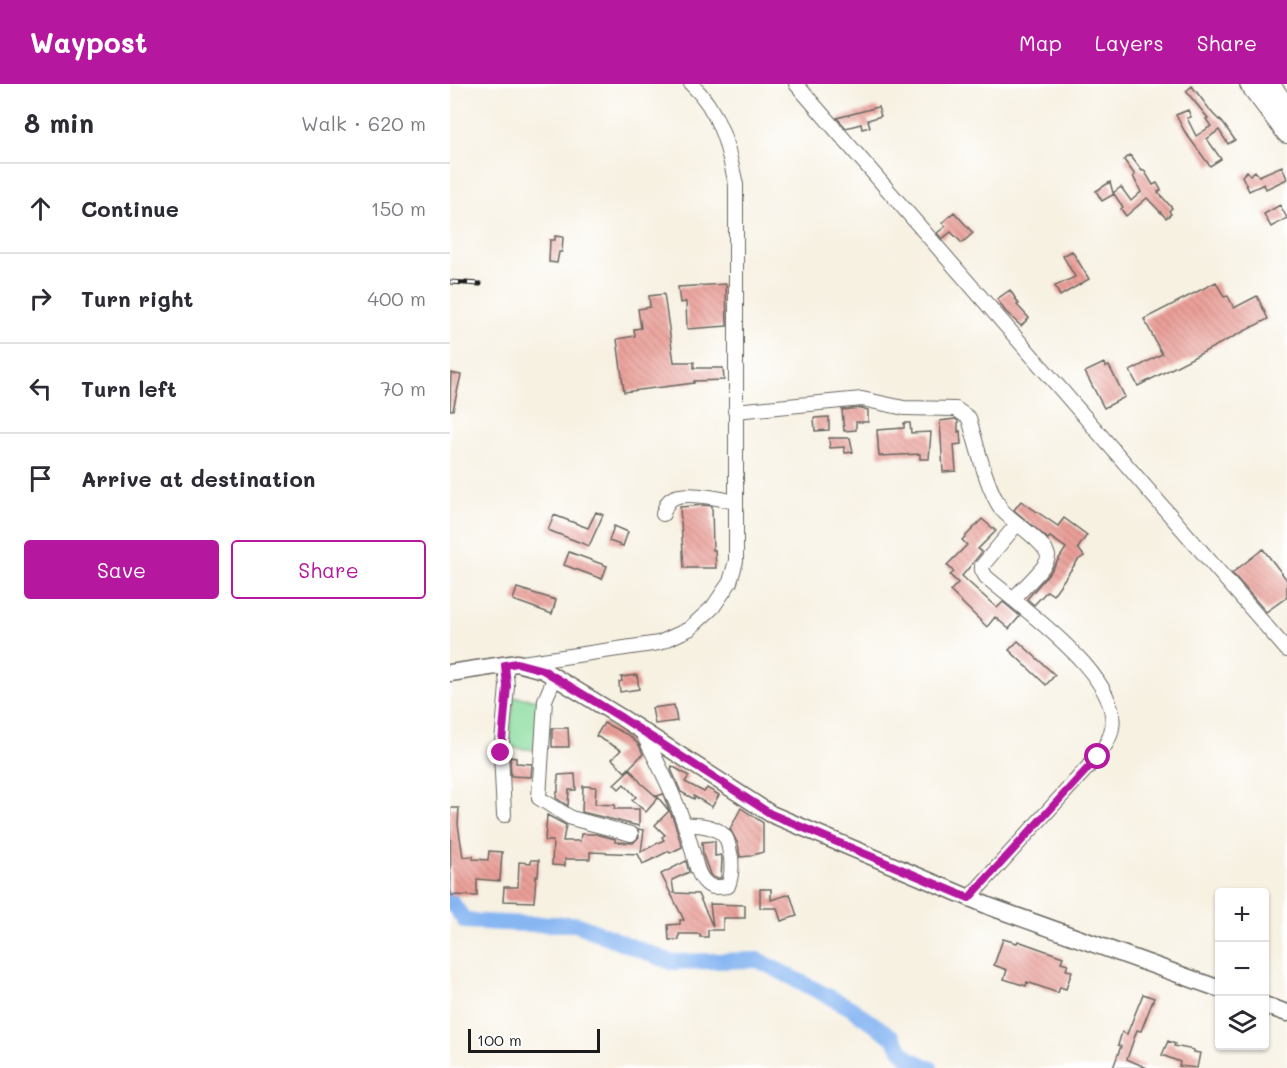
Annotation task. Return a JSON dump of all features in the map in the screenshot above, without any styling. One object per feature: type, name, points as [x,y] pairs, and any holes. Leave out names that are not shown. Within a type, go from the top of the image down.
[{"type":"highway","points":[[1250,84],[1287,133]]},
{"type":"highway","points":[[1269,84],[1287,108]]},
{"type":"main road","points":[[450,673],[511,664],[543,670],[771,814],[969,898],[1215,987]]},
{"type":"main road","points":[[1269,1007],[1287,1013]]},
{"type":"street","points":[[504,815],[501,753],[511,664],[660,643],[689,629],[713,608],[730,582],[736,561],[736,185],[728,145],[717,116],[691,84]]},
{"type":"street","points":[[796,84],[1287,650]]},
{"type":"street","points":[[735,411],[862,399],[904,408],[956,409],[969,418],[995,498],[1003,511],[1042,547],[1048,559],[1013,598]]},
{"type":"street","points":[[663,514],[666,504],[674,497],[684,495],[736,502]]},
{"type":"street","points":[[969,898],[1098,757],[1110,740],[1113,726],[1112,708],[1107,693],[1098,680],[1067,646],[986,577],[982,570],[982,566],[1017,524]]},
{"type":"street","points":[[555,677],[544,700],[539,798],[571,818],[631,834]]},
{"type":"street","points":[[641,730],[672,791],[686,825],[699,875],[707,885],[718,888],[728,885],[732,864],[728,840],[722,833],[699,824],[686,825]]},
{"type":"green space","points":[[514,697],[541,700],[535,750],[508,747]]},
{"type":"building","points":[[1192,86],[1235,140],[1228,144],[1219,130],[1207,139],[1221,159],[1210,166],[1185,132],[1176,115],[1188,110],[1191,117],[1187,118],[1196,136],[1211,126],[1206,119],[1208,118],[1186,91]]},
{"type":"building","points":[[878,107],[881,116],[868,120],[870,127],[862,129],[861,124],[846,128],[837,118]]},
{"type":"building","points":[[1130,155],[1142,171],[1144,170],[1153,185],[1157,183],[1161,190],[1158,192],[1172,208],[1169,211],[1171,214],[1166,218],[1147,198],[1126,216],[1114,194],[1102,201],[1096,191],[1110,182],[1113,193],[1121,187],[1131,201],[1141,192],[1133,176],[1135,175],[1124,160]]},
{"type":"building","points":[[1282,166],[1287,179],[1266,189],[1264,184],[1249,191],[1242,176],[1247,171],[1250,175],[1255,171],[1259,176]]},
{"type":"building","points":[[1280,205],[1287,218],[1271,227],[1264,214]]},
{"type":"building","points":[[954,212],[973,233],[962,243],[951,232],[942,239],[937,233],[946,226],[942,223]]},
{"type":"building","points":[[555,236],[563,237],[562,252],[559,252],[557,263],[549,262],[550,240],[555,240]]},
{"type":"building","points":[[1072,251],[1089,279],[1060,296],[1055,286],[1075,277],[1063,256]]},
{"type":"building","points":[[1216,282],[1224,297],[1228,296],[1234,308],[1257,296],[1268,319],[1138,386],[1130,371],[1162,354],[1144,319]]},
{"type":"building","points":[[726,284],[727,326],[687,329],[686,302],[680,303],[678,287]]},
{"type":"building","points":[[1010,290],[1019,304],[1017,305],[1029,318],[1021,326],[1005,311],[997,299]]},
{"type":"building","points":[[664,294],[674,362],[694,362],[694,368],[723,368],[724,380],[694,381],[694,383],[624,392],[617,339],[635,336],[634,329],[641,328],[638,309],[650,307],[649,296]]},
{"type":"building","points":[[1104,363],[1106,367],[1109,366],[1125,397],[1104,408],[1085,372]]},
{"type":"building","points":[[451,373],[461,375],[453,410],[450,410]]},
{"type":"building","points":[[861,408],[868,410],[868,422],[856,422],[856,430],[844,431],[842,410]]},
{"type":"building","points":[[829,417],[829,430],[815,431],[814,418]]},
{"type":"building","points":[[955,419],[958,421],[961,444],[954,445],[956,471],[943,472],[940,421]]},
{"type":"building","points":[[904,423],[910,423],[911,433],[931,432],[929,459],[920,459],[920,454],[879,456],[877,430],[904,428]]},
{"type":"building","points":[[829,438],[850,438],[853,452],[845,453],[844,447],[830,448]]},
{"type":"building","points":[[1021,501],[1058,526],[1064,518],[1087,535],[1078,548],[1084,556],[1078,560],[1053,595],[1047,591],[1034,605],[1027,599],[1051,571],[1066,548],[1050,537],[1048,539],[1014,510]]},
{"type":"building","points":[[712,506],[713,550],[715,550],[716,568],[684,568],[680,507]]},
{"type":"building","points":[[596,512],[603,515],[589,546],[548,530],[554,515],[588,528]]},
{"type":"building","points":[[982,519],[996,531],[978,549],[982,552],[962,576],[997,608],[1003,602],[1020,616],[1009,629],[995,617],[987,627],[950,591],[958,583],[950,575],[954,572],[947,565],[967,545],[962,540]]},
{"type":"building","points":[[614,526],[628,532],[623,546],[609,541]]},
{"type":"building","points":[[1263,549],[1287,580],[1287,597],[1266,612],[1232,573]]},
{"type":"building","points":[[569,552],[607,566],[602,579],[564,565]]},
{"type":"building","points":[[517,588],[556,600],[552,614],[513,600]]},
{"type":"building","points":[[1018,641],[1055,675],[1046,685],[1009,650]]},
{"type":"building","points":[[637,675],[639,689],[620,692],[621,677]]},
{"type":"building","points":[[674,705],[677,721],[655,724],[652,708]]},
{"type":"building","points":[[604,723],[630,736],[639,745],[643,754],[625,772],[612,759],[621,750],[596,736]]},
{"type":"building","points":[[552,728],[568,728],[569,747],[552,747]]},
{"type":"building","points":[[510,757],[516,758],[516,763],[532,764],[531,777],[511,776]]},
{"type":"building","points":[[672,766],[689,776],[685,782],[704,792],[707,788],[719,795],[712,807],[694,796],[694,799],[681,792],[671,769]]},
{"type":"building","points":[[630,769],[641,783],[658,798],[646,812],[632,800],[636,797],[624,784],[619,789],[614,784]]},
{"type":"building","points":[[575,774],[576,790],[569,790],[568,806],[556,798],[558,775]]},
{"type":"building","points":[[583,786],[596,787],[595,804],[615,805],[614,809],[639,809],[639,826],[582,812]]},
{"type":"building","points":[[663,794],[682,847],[643,864],[638,854],[590,852],[590,859],[565,859],[565,866],[552,865],[553,841],[545,841],[547,815],[566,825],[563,841],[580,841],[581,834],[596,834],[615,839],[615,842],[633,843],[639,837],[638,829],[644,830],[641,852],[664,840],[662,837],[665,835],[655,825],[669,811],[657,796]]},
{"type":"building","points":[[450,808],[459,808],[458,824],[463,857],[473,856],[473,859],[488,860],[489,851],[502,852],[500,881],[477,879],[477,896],[451,895]]},
{"type":"building","points":[[741,808],[763,823],[763,852],[740,857],[738,844],[730,829]]},
{"type":"building","points":[[715,841],[715,856],[721,855],[722,859],[721,878],[714,878],[710,874],[703,855],[702,842]]},
{"type":"building","points":[[531,860],[539,860],[534,902],[503,901],[504,887],[518,887],[519,862],[531,863]]},
{"type":"building","points":[[686,861],[689,872],[672,880],[674,893],[698,894],[713,927],[710,904],[745,905],[745,918],[723,918],[723,930],[708,930],[708,937],[700,937],[700,934],[679,934],[679,940],[669,940],[668,925],[680,924],[680,920],[684,920],[661,874]]},
{"type":"building","points":[[760,889],[771,889],[771,900],[790,894],[797,916],[781,921],[777,908],[760,908]]},
{"type":"building","points":[[1003,939],[1017,943],[1018,941],[1063,957],[1061,962],[1068,964],[1066,970],[1072,971],[1066,989],[1060,987],[1058,993],[1027,982],[1026,986],[1004,979],[1007,970],[994,965]]},
{"type":"building","points":[[1143,994],[1154,998],[1141,1031],[1137,1030],[1127,1059],[1147,1068],[1113,1068],[1121,1046],[1118,1045],[1122,1032],[1127,1034]]},
{"type":"building","points":[[1168,1041],[1175,1044],[1174,1046],[1200,1053],[1197,1068],[1179,1066],[1180,1062],[1162,1055]]},
{"type":"waterway","points":[[450,900],[465,921],[576,924],[671,962],[758,960],[851,1008],[892,1037],[908,1058],[930,1068]]},
{"type":"railway","points":[[450,282],[480,284]]},
{"type":"route","points":[[501,753],[507,686],[505,665],[517,663],[543,670],[771,814],[969,898],[1098,757]]}]
